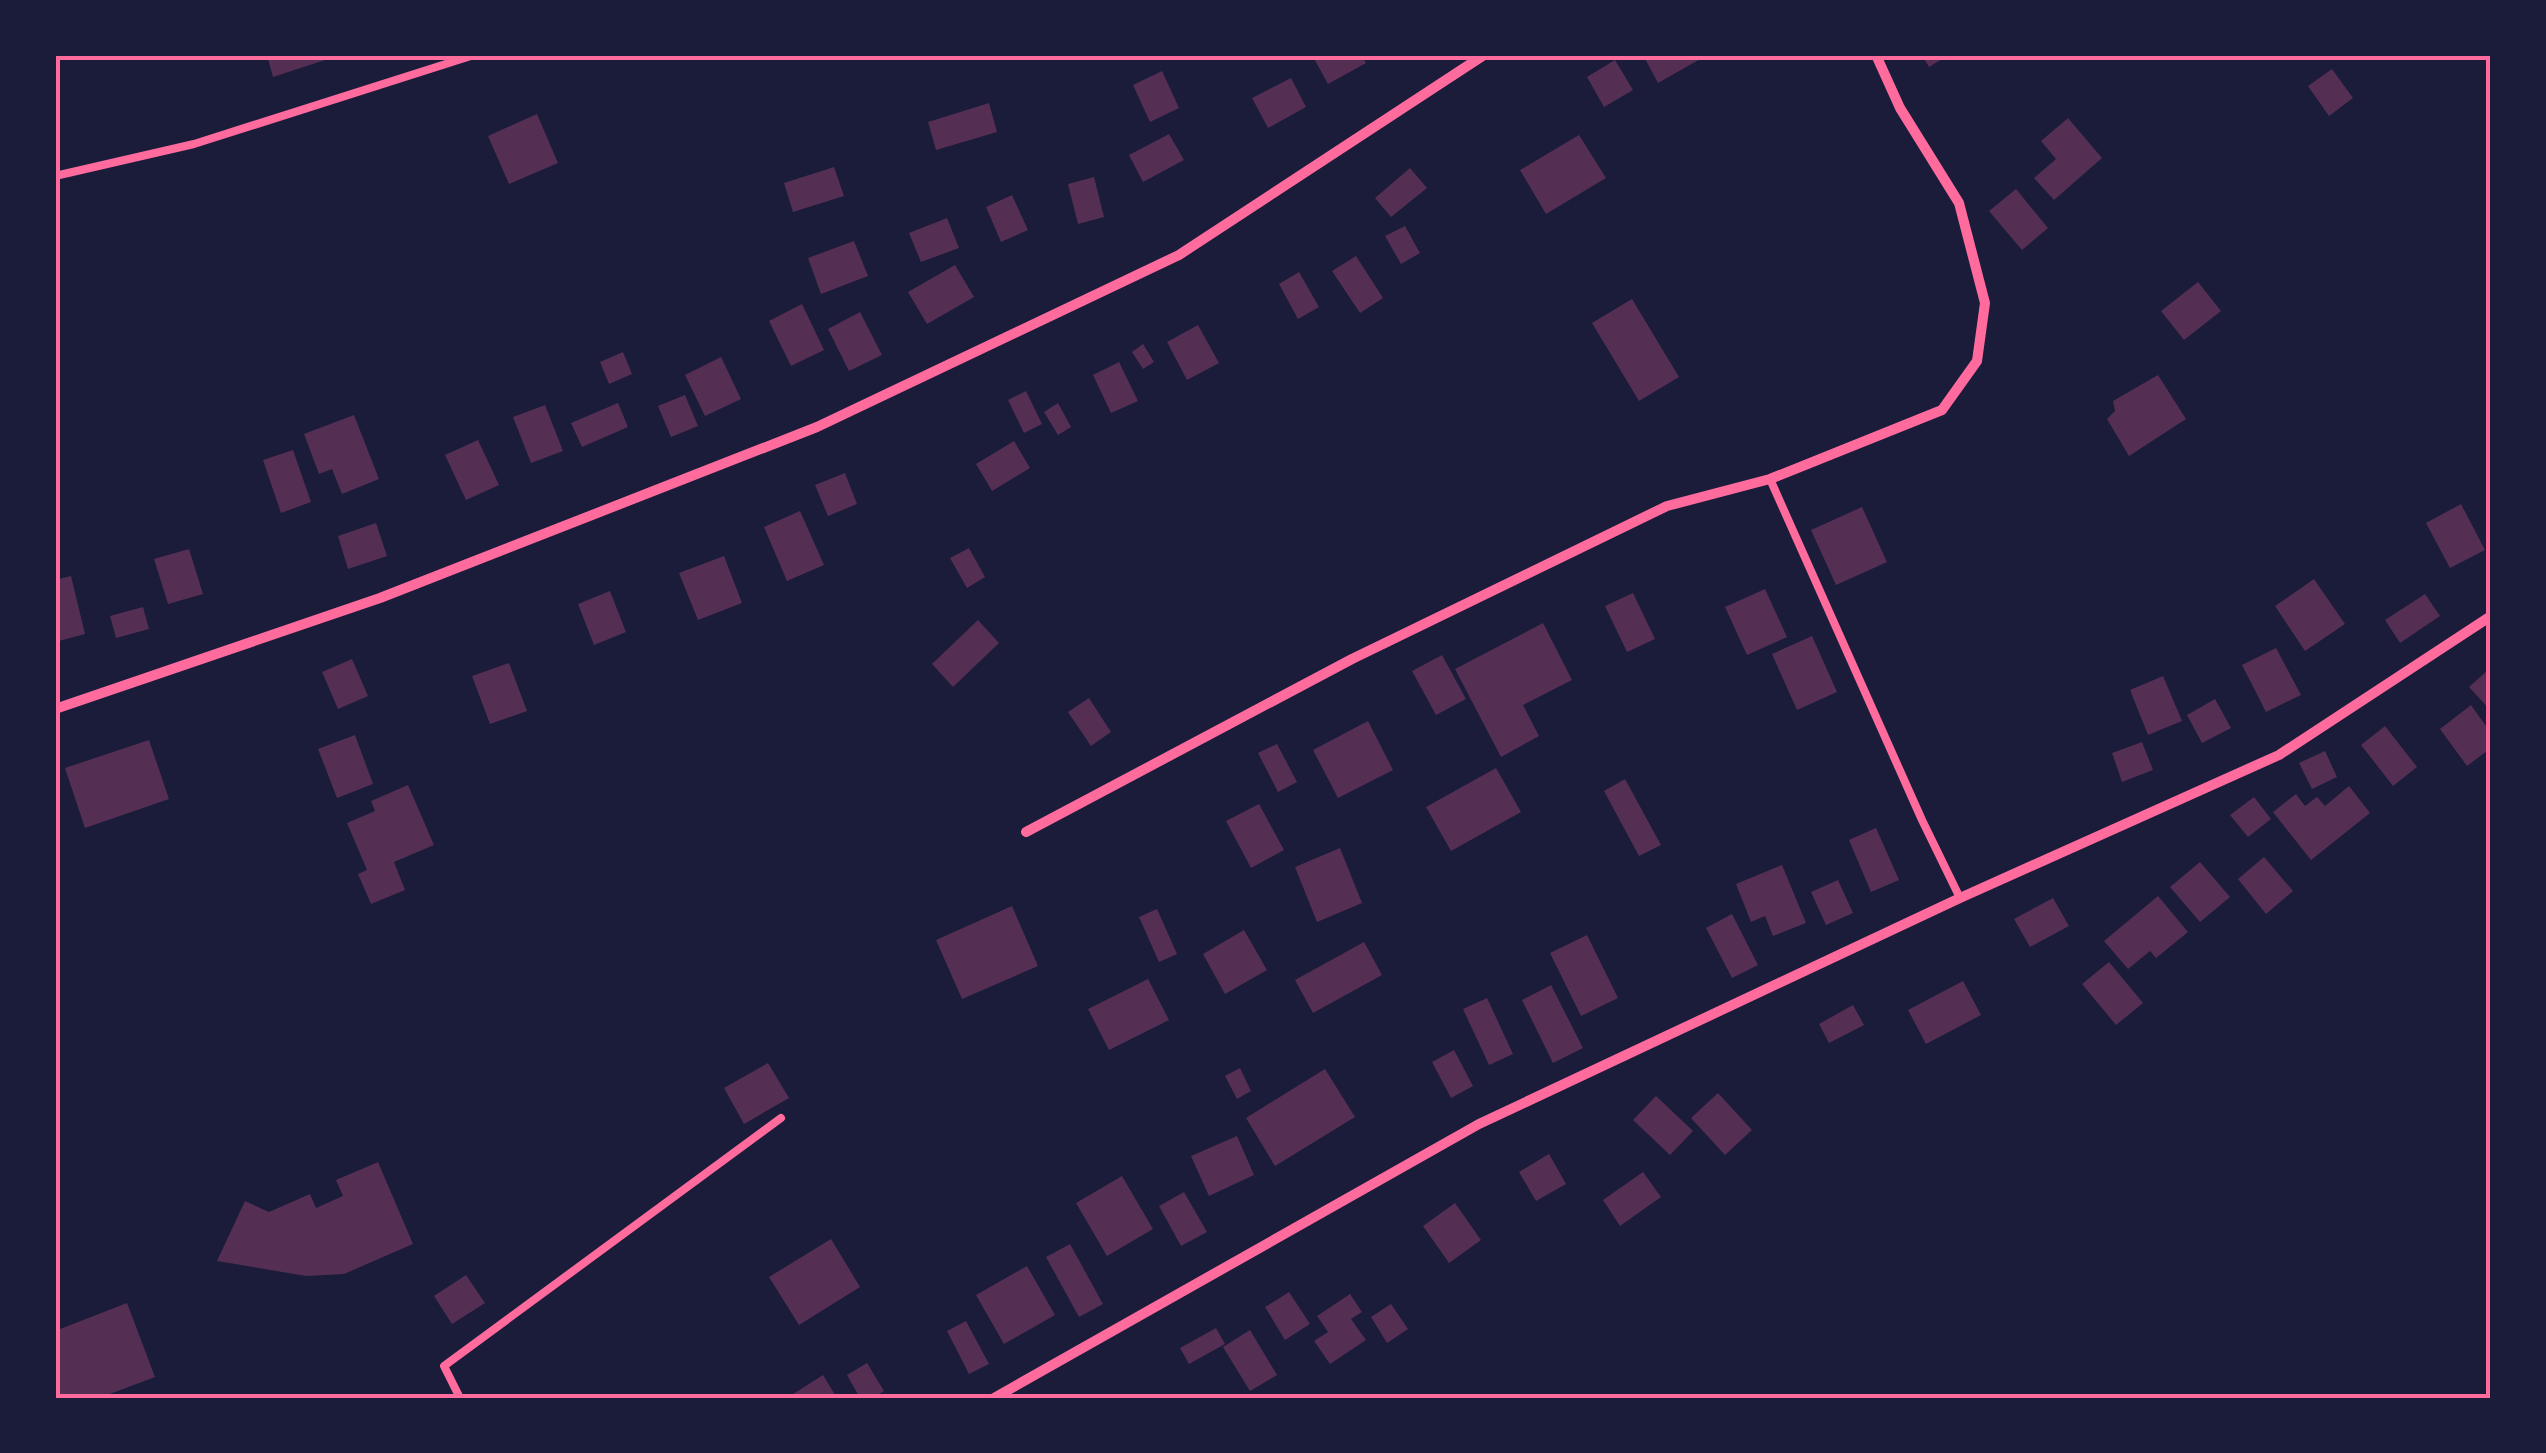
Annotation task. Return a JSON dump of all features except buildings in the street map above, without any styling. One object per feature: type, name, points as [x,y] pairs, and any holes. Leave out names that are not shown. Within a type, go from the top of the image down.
[{"type":"street","points":[[55,709],[380,598],[817,427],[1179,255],[1484,55]]},
{"type":"street","points":[[1026,832],[1352,659],[1667,506],[1770,479],[1942,410],[1977,362],[1985,302],[1959,203],[1900,108],[1876,55]]},
{"type":"street","points":[[994,1398],[1478,1124],[1960,898],[2279,755],[2491,616]]},
{"type":"lane","points":[[55,176],[194,144],[474,55]]},
{"type":"lane","points":[[1770,479],[1960,898]]},
{"type":"lane","points":[[460,1398],[444,1366],[782,1118]]}]
